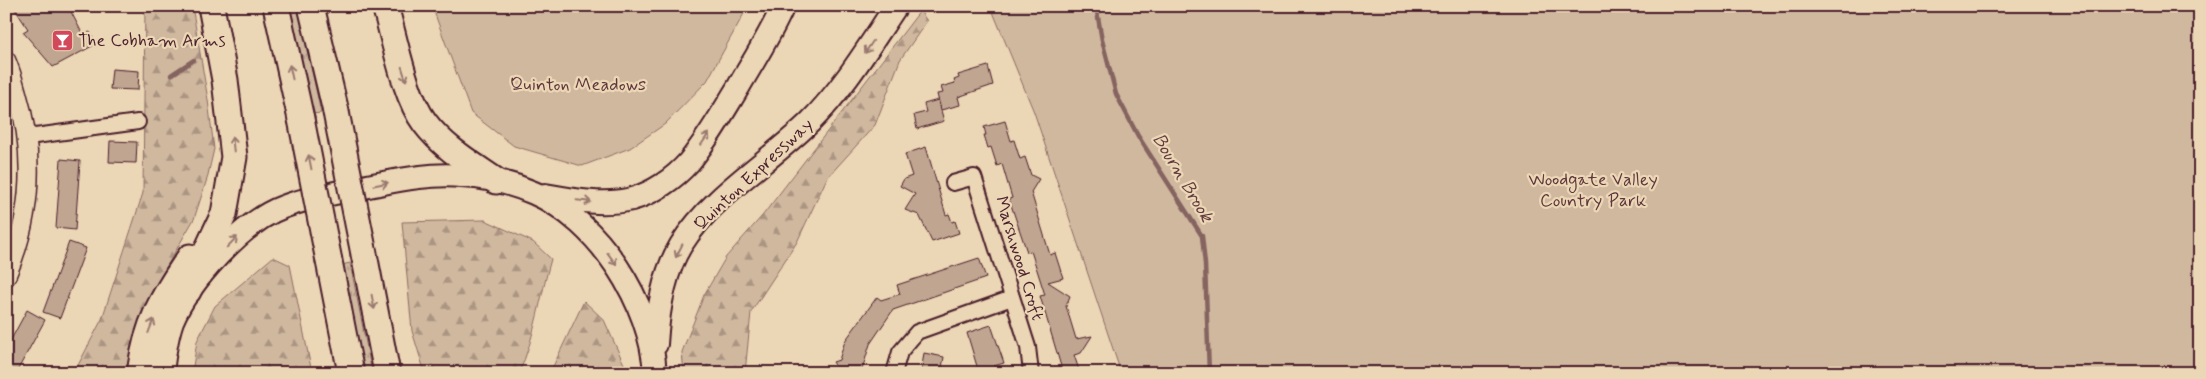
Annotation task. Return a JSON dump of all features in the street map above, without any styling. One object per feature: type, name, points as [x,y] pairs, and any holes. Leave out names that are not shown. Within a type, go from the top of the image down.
[{"type":"highway","points":[[162,373],[164,348],[172,321],[219,228],[224,214],[234,157],[225,80],[211,6]]},
{"type":"highway","points":[[276,6],[301,119],[351,373]]},
{"type":"highway","points":[[311,6],[336,112],[387,373]]},
{"type":"highway","points":[[385,6],[404,74],[424,121],[451,150],[496,181]]},
{"type":"highway","points":[[188,291],[248,226],[282,207],[327,194],[426,176],[460,176],[496,181],[536,193],[587,202],[631,199],[662,186],[688,163],[704,142],[773,28],[783,6]]},
{"type":"highway","name":"Quinton Expressway","points":[[655,366],[660,301],[669,270],[680,246],[696,224],[713,207],[811,121],[843,84],[896,6]]},
{"type":"highway","points":[[140,373],[149,329],[162,298],[211,224],[228,192]]},
{"type":"highway","points":[[536,193],[578,224],[602,246],[620,270],[639,306],[655,366]]},
{"type":"street","points":[[6,60],[28,137],[28,198],[14,258],[6,277]]},
{"type":"street","points":[[28,137],[138,122]]},
{"type":"street","name":"Marshwood Croft","points":[[953,183],[974,176],[1028,347],[1031,373]]},
{"type":"street","points":[[894,373],[900,352],[917,332],[1012,298]]},
{"type":"green space","points":[[145,6],[192,6],[208,100],[214,149],[207,179],[194,219],[161,276],[136,332],[130,373],[74,373],[102,319],[143,193]]},
{"type":"green space","points":[[290,6],[298,6],[321,113],[313,114]]},
{"type":"green space","name":"Quinton Meadows","points":[[432,6],[748,6],[707,81],[665,124],[630,148],[582,166],[514,146],[471,113]]},
{"type":"green space","name":"Woodgate Valley Country Park","points":[[986,6],[2200,6],[2200,373],[1121,373],[1034,112],[993,12]]},
{"type":"green space","points":[[920,11],[927,21],[900,60],[875,125],[827,178],[797,242],[751,312],[745,373],[684,373],[682,352],[704,295],[726,257],[763,215]]},
{"type":"green space","points":[[485,220],[533,242],[551,259],[525,359],[519,373],[425,373],[412,331],[402,222]]},
{"type":"green space","points":[[273,257],[290,265],[312,373],[192,373],[197,341],[215,306]]},
{"type":"green space","points":[[350,263],[372,373],[363,373],[342,265]]},
{"type":"green space","points":[[584,301],[604,320],[628,373],[550,373]]},
{"type":"building","name":"The Cobham Arms","points":[[13,6],[68,6],[83,35],[90,32],[96,44],[53,67],[23,32],[28,29]]},
{"type":"building","points":[[988,66],[993,85],[958,97],[960,105],[941,110],[937,94],[943,93],[941,87],[955,83],[954,80],[959,78],[958,75]]},
{"type":"building","points":[[112,69],[139,71],[138,90],[110,89]]},
{"type":"building","points":[[938,100],[944,121],[917,129],[914,115],[926,112],[924,104]]},
{"type":"building","points":[[1005,121],[1011,141],[1014,140],[1020,159],[1025,157],[1031,175],[1039,179],[1031,192],[1050,255],[1055,253],[1063,278],[1048,282],[1070,296],[1066,306],[1076,339],[1092,336],[1081,353],[1074,355],[1080,373],[1063,373],[1040,296],[1045,295],[1031,251],[1027,252],[1009,199],[1012,198],[1002,164],[997,166],[991,147],[988,148],[984,135],[986,135],[984,127]]},
{"type":"building","points":[[110,141],[137,142],[136,163],[109,162]]},
{"type":"building","points":[[926,147],[946,215],[949,214],[952,222],[955,221],[959,233],[932,242],[919,215],[905,210],[915,194],[900,186],[904,179],[912,176],[905,154]]},
{"type":"building","points":[[61,159],[80,161],[75,230],[56,228]]},
{"type":"building","points":[[69,242],[86,248],[60,318],[43,312]]},
{"type":"building","points":[[979,258],[986,278],[893,310],[870,344],[861,373],[840,373],[833,362],[839,360],[845,341],[877,297],[881,300],[900,294],[897,285]]},
{"type":"building","points":[[27,310],[45,320],[16,373],[6,373],[6,349]]},
{"type":"building","points":[[991,325],[1004,363],[994,366],[996,373],[979,373],[967,333]]},
{"type":"building","points":[[924,353],[944,357],[941,373],[921,373]]},
{"type":"waterway","name":"Bourn Brook","points":[[1096,6],[1102,40],[1116,94],[1138,136],[1202,236],[1205,264],[1209,373]]},
{"type":"waterway","points":[[171,75],[194,60]]},
{"type":"place","name":"The Cobham Arms","points":[[62,40]]}]
